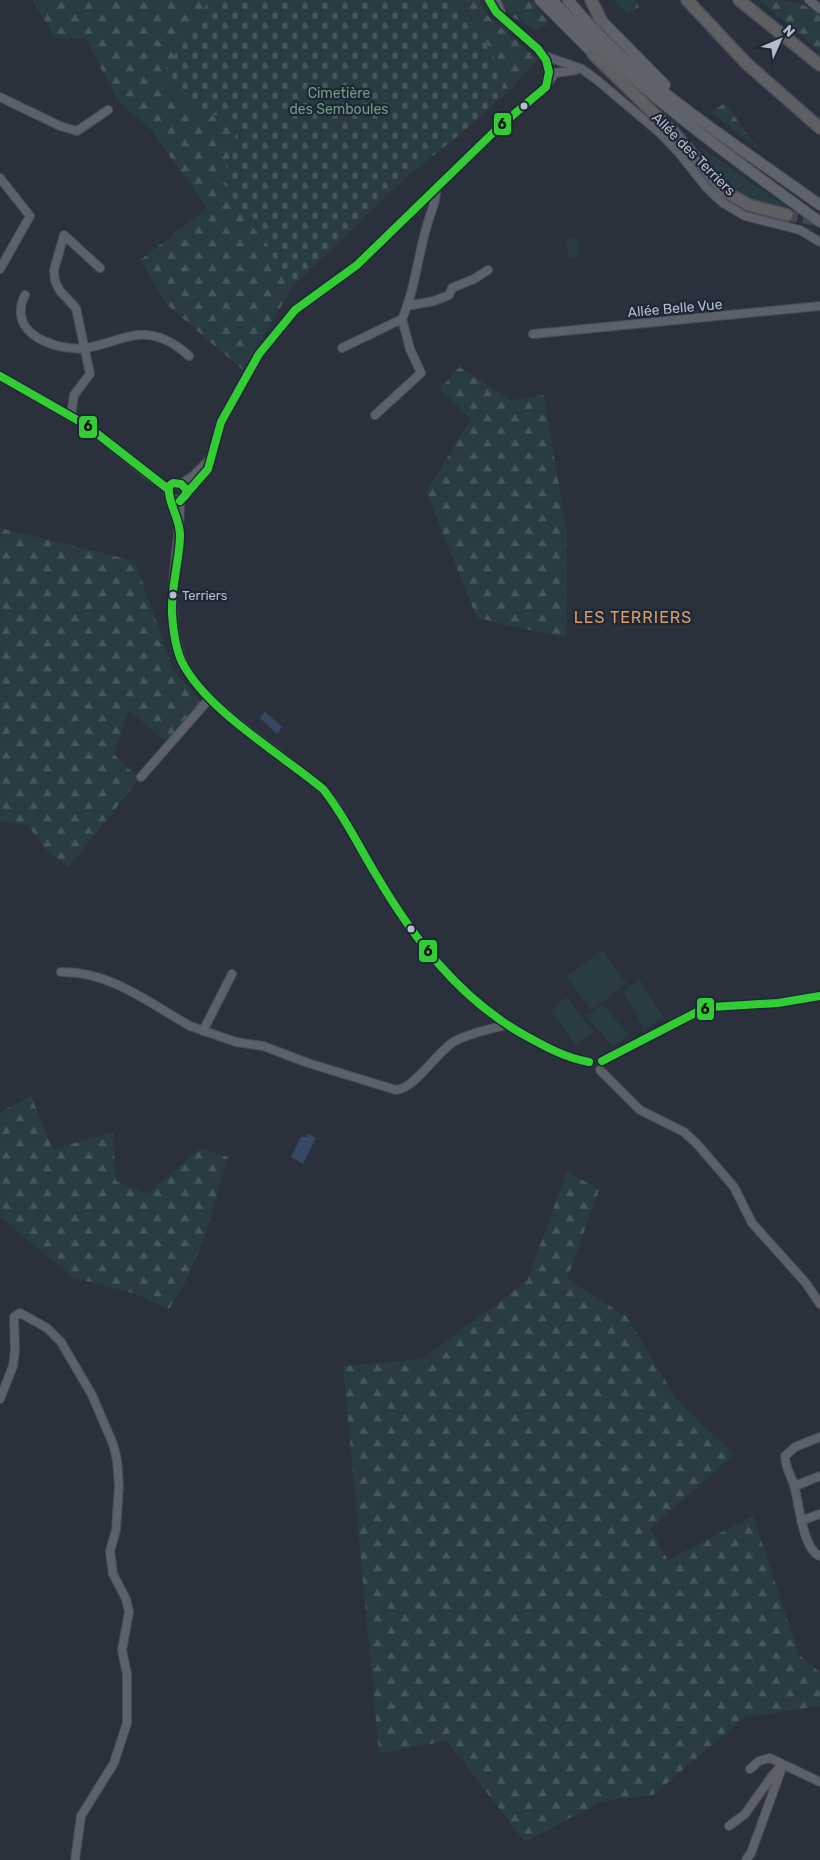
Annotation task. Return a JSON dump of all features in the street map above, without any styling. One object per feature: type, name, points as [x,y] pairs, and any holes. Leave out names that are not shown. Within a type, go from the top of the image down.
[{"type":"highway","points":[[591,0],[602,22]]},
{"type":"highway","points":[[688,0],[746,63],[820,128]]},
{"type":"highway","points":[[739,0],[820,65]]},
{"type":"highway","points":[[593,54],[675,134],[724,191],[749,205],[787,215]]},
{"type":"main road","points":[[540,0],[593,54],[661,110],[714,145],[820,222]]},
{"type":"main road","points":[[552,0],[615,63],[714,145]]},
{"type":"main road","points":[[568,0],[625,59],[700,118],[820,205]]},
{"type":"main road","points":[[586,0],[602,22],[700,118]]},
{"type":"street","points":[[489,0],[495,10],[546,60],[555,73]]},
{"type":"street","points":[[496,0],[508,22]]},
{"type":"street","points":[[809,0],[820,9]]},
{"type":"street","points":[[546,60],[548,83]]},
{"type":"street","name":"Allée des Terriers","points":[[546,60],[590,74],[661,134],[723,204],[745,216],[800,230],[820,242]]},
{"type":"street","points":[[176,500],[199,481],[208,469],[221,422],[258,354],[295,310],[357,266],[500,126],[543,92],[555,73],[574,70],[590,74]]},
{"type":"street","points":[[0,97],[60,126],[77,131],[108,110]]},
{"type":"street","points":[[0,178],[30,216],[0,269]]},
{"type":"street","points":[[342,348],[402,319],[408,306],[420,244],[435,200],[436,189]]},
{"type":"street","points":[[71,416],[74,395],[90,374],[76,308],[60,291],[55,280],[54,270],[64,235],[100,268]]},
{"type":"street","points":[[408,306],[434,301],[449,295],[452,288],[474,279],[488,270]]},
{"type":"street","points":[[25,294],[20,311],[26,327],[39,340],[58,347],[85,348],[138,335],[158,336],[177,345],[189,356]]},
{"type":"street","name":"Allée Belle Vue","points":[[533,334],[820,306]]},
{"type":"street","points":[[376,415],[420,373],[410,349],[402,319]]},
{"type":"street","points":[[0,376],[71,416],[168,489],[169,497],[176,500]]},
{"type":"street","points":[[168,489],[173,483],[181,484],[193,476],[212,457]]},
{"type":"street","points":[[181,484],[186,492]]},
{"type":"street","points":[[176,500],[180,524],[172,595],[174,630],[182,662],[190,676],[210,698],[323,788],[336,805],[380,882],[420,944],[478,1004],[522,1035],[570,1057],[589,1062]]},
{"type":"street","points":[[142,777],[210,698]]},
{"type":"street","points":[[61,972],[76,972],[112,981],[190,1026],[203,1031],[236,1042],[263,1046],[308,1063],[396,1090],[409,1086],[435,1057],[455,1041],[506,1025]]},
{"type":"street","points":[[203,1031],[232,974]]},
{"type":"street","points":[[602,1061],[699,1011],[712,1007],[778,1003],[820,996]]},
{"type":"street","points":[[589,1062],[596,1057],[602,1061]]},
{"type":"street","points":[[600,1070],[603,1065],[602,1061]]},
{"type":"street","points":[[589,1062],[592,1070],[600,1070],[640,1110],[684,1132],[697,1144],[734,1187],[757,1229],[805,1282],[820,1304]]},
{"type":"street","points":[[0,1400],[13,1366],[15,1350],[14,1317],[20,1314],[47,1328],[61,1342],[92,1395],[113,1444],[117,1460],[116,1530],[110,1551],[113,1574],[126,1599],[129,1612],[122,1650],[127,1674],[127,1723],[114,1763],[81,1816],[75,1860]]},
{"type":"street","points":[[820,1437],[795,1447],[785,1456],[786,1470],[795,1486],[801,1522],[813,1551],[820,1556]]},
{"type":"street","points":[[795,1486],[820,1476]]},
{"type":"street","points":[[801,1522],[820,1514]]},
{"type":"street","points":[[750,1769],[765,1758],[783,1764],[820,1782]]},
{"type":"street","points":[[729,1826],[745,1814],[783,1764]]},
{"type":"street","points":[[746,1860],[751,1853],[783,1764]]},
{"type":"green space","points":[[33,0],[209,0],[160,78],[197,110],[240,122],[222,181],[293,286],[243,370],[167,305],[140,260],[207,208],[151,130],[117,100],[86,39],[54,37]]},
{"type":"green space","name":"Cimetière des Semboules","points":[[209,0],[457,0],[486,40],[509,91],[458,136],[411,173],[293,286],[222,181],[240,122],[197,110],[160,78]]},
{"type":"green space","points":[[457,0],[479,0],[488,16],[538,59],[509,91],[468,12]]},
{"type":"green space","points":[[500,0],[532,0],[549,24],[535,30],[509,15]]},
{"type":"green space","points":[[613,0],[636,0],[639,7],[628,14]]},
{"type":"green space","points":[[759,0],[799,3],[820,14],[820,52]]},
{"type":"green space","points":[[725,103],[753,142],[774,161],[711,112]]},
{"type":"green space","points":[[698,145],[788,208],[745,198],[716,172]]},
{"type":"green space","points":[[575,237],[578,239],[580,256],[571,259],[568,257],[566,240]]},
{"type":"green space","points":[[459,367],[511,400],[544,395],[567,532],[566,638],[477,618],[426,492],[471,419],[440,389]]},
{"type":"green space","points":[[0,528],[135,561],[173,670],[201,702],[167,743],[129,710],[114,754],[139,779],[69,867],[49,853],[28,826],[0,821]]},
{"type":"green space","points":[[602,950],[627,984],[591,1010],[566,977]]},
{"type":"green space","points":[[640,980],[664,1017],[645,1029],[622,991]]},
{"type":"green space","points":[[566,997],[594,1032],[576,1045],[550,1010]]},
{"type":"green space","points":[[602,1004],[628,1034],[613,1047],[586,1016]]},
{"type":"green space","points":[[31,1096],[53,1149],[113,1132],[116,1181],[147,1194],[201,1148],[228,1157],[204,1238],[187,1279],[169,1309],[136,1294],[72,1277],[0,1217],[0,1112]]},
{"type":"green space","points":[[567,1171],[599,1190],[567,1279],[626,1316],[677,1400],[734,1454],[650,1529],[668,1560],[753,1516],[799,1655],[820,1672],[820,1706],[745,1717],[653,1795],[602,1801],[525,1842],[447,1741],[379,1753],[343,1366],[422,1359],[527,1281]]},
{"type":"water","points":[[265,712],[282,727],[277,734],[260,718]]},
{"type":"water","points":[[308,1134],[316,1138],[303,1164],[291,1157],[301,1137],[306,1137]]},
{"type":"tunnel","points":[[787,215],[820,221]]},
{"type":"transit line","name":"6","points":[[180,501],[208,469],[221,422],[259,354],[295,310],[357,265],[500,126],[546,87],[549,72],[546,60],[538,49],[496,12],[489,0]]},
{"type":"transit line","name":"6","points":[[0,376],[86,425],[168,489]]},
{"type":"transit line","name":"6","points":[[180,501],[186,495],[186,489],[181,484],[173,483],[169,486],[170,499],[180,530],[173,594],[173,625],[176,644],[182,662],[193,680],[226,714],[323,789],[331,799],[405,921],[440,965],[459,985],[479,1004],[526,1036],[564,1055],[589,1062]]},
{"type":"transit line","name":"6","points":[[602,1061],[699,1011],[712,1007],[778,1003],[820,996]]},
{"type":"place","name":"Terriers","points":[[173,595]]},
{"type":"district","name":"LES TERRIERS","points":[[633,617]]}]
